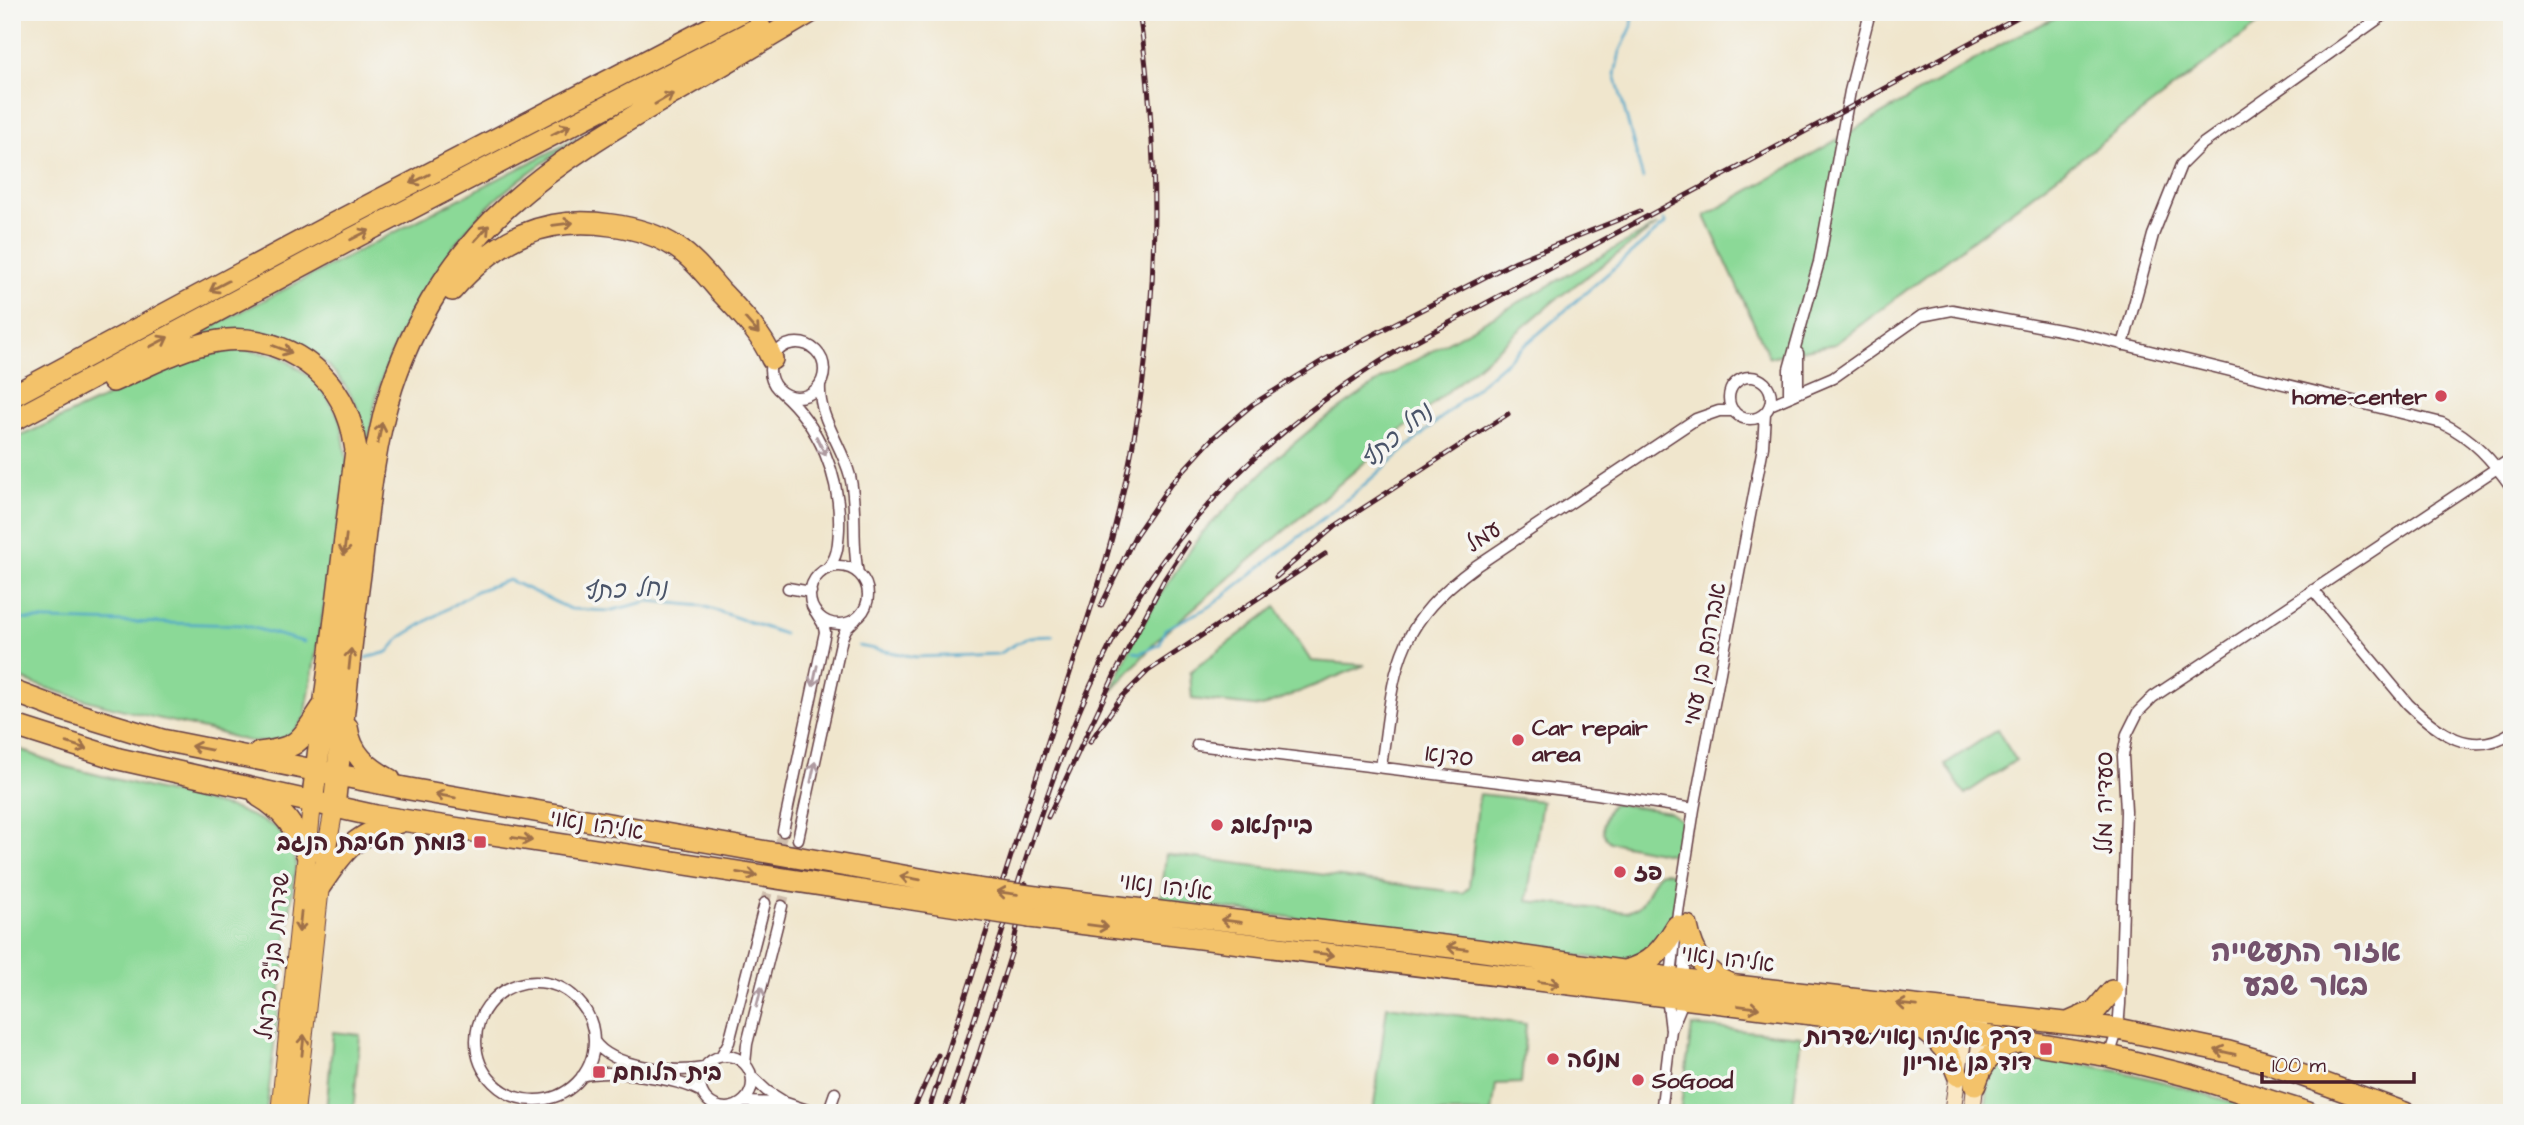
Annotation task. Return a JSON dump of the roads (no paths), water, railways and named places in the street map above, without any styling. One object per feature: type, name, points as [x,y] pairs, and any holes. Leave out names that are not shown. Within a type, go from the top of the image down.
[{"type":"highway","points":[[12,396],[335,223],[741,12]]},
{"type":"highway","points":[[12,421],[358,236],[788,12]]},
{"type":"highway","points":[[312,804],[316,771],[335,705],[383,417],[415,332],[442,283],[474,241],[507,206],[574,154],[811,12]]},
{"type":"highway","points":[[395,380],[427,322],[469,270],[511,240],[560,223],[585,221],[642,231],[676,247],[691,259],[759,334],[772,359]]},
{"type":"highway","points":[[12,426],[184,350],[220,341],[254,340],[265,343],[288,350],[316,369],[344,407],[350,420],[356,450],[335,705],[337,775],[334,808]]},
{"type":"highway","name":"אליהו נאוי","points":[[12,691],[60,709],[162,740],[977,899]]},
{"type":"highway","points":[[242,756],[286,750],[335,705]]},
{"type":"highway","points":[[335,705],[360,760],[369,769],[404,788]]},
{"type":"highway","name":"אליהו נאוי","points":[[12,725],[119,760],[312,804],[421,824],[977,899]]},
{"type":"highway","points":[[238,786],[276,807],[294,828],[307,854]]},
{"type":"highway","points":[[320,886],[344,852],[364,835],[403,822],[421,824]]},
{"type":"highway","points":[[977,899],[1033,907]]},
{"type":"highway","name":"אליהו נאוי","points":[[1033,907],[1477,950],[1622,971],[1676,989],[1731,985],[2113,1028],[2268,1063],[2405,1113]]},
{"type":"highway","name":"אליהו נאוי","points":[[1033,907],[1676,989],[2109,1056],[2194,1077],[2308,1113]]},
{"type":"highway","points":[[1622,971],[1643,965],[1655,957],[1682,926],[1701,961],[1718,979],[1731,985]]},
{"type":"highway","points":[[2064,1023],[2095,1011],[2112,991]]},
{"type":"highway","points":[[1921,1028],[1942,1046],[1966,1080],[1980,1071],[1991,1055],[2003,1045],[2019,1042]]},
{"type":"main road","name":"שדרות בנ\"צ כרמל","points":[[280,1113],[312,804]]},
{"type":"main road","name":"שדרות בנ\"צ כרמל","points":[[295,1113],[320,886],[334,808]]},
{"type":"main road","points":[[1952,1113],[1966,1080],[1975,1012]]},
{"type":"main road","points":[[1966,1080],[1972,1113]]},
{"type":"street","points":[[1792,393],[1798,338],[1819,262],[1850,91],[1870,12]]},
{"type":"street","points":[[2123,345],[2153,235],[2181,165],[2201,145],[2388,12]]},
{"type":"street","points":[[1749,419],[1792,393],[1833,378],[1921,316],[1952,310],[2081,334],[2442,423],[2463,434],[2498,468],[2512,488]]},
{"type":"street","points":[[781,392],[802,397],[815,391],[820,385],[824,377],[823,361],[819,354],[806,344],[783,347],[772,359],[771,377],[781,392],[805,416],[819,442],[835,480],[838,508],[838,549],[835,560],[813,583],[810,592],[825,632],[783,831]]},
{"type":"street","points":[[1763,447],[1758,432],[1749,419],[1734,411],[1729,395],[1734,384],[1745,377],[1757,378],[1767,385],[1792,393]]},
{"type":"street","points":[[820,385],[822,412],[850,476],[854,507],[853,549],[858,573]]},
{"type":"street","points":[[1767,385],[1771,395],[1768,409]]},
{"type":"street","name":"עמל","points":[[1708,414],[1729,395]]},
{"type":"street","name":"אברהם בן עמי","points":[[1661,1113],[1671,1030],[1668,1013],[1676,989],[1694,809],[1768,409]]},
{"type":"street","name":"עמל","points":[[1381,767],[1397,663],[1408,636],[1426,610],[1456,580],[1696,419],[1708,414],[1734,411]]},
{"type":"street","name":"סעדיה מלל","points":[[2109,1056],[2121,955],[2126,811],[2123,756],[2127,734],[2138,712],[2152,697],[2512,458]]},
{"type":"street","points":[[798,839],[842,638],[846,629],[867,605],[869,597],[864,580],[858,573],[843,566],[827,569]]},
{"type":"street","points":[[788,588],[810,592]]},
{"type":"street","points":[[2313,590],[2408,704],[2424,719],[2468,744],[2489,744],[2512,732]]},
{"type":"street","points":[[815,611],[830,623],[839,625],[856,619]]},
{"type":"street","name":"סדנא","points":[[1197,745],[1597,794],[1694,809]]},
{"type":"street","points":[[721,1056],[729,1042],[765,903]]},
{"type":"street","points":[[745,1064],[747,1044],[782,906]]},
{"type":"street","name":"סעדיה מלל","points":[[2113,1028],[2112,991],[2121,955]]},
{"type":"street","points":[[529,982],[547,983],[564,990],[578,1001],[589,1017],[594,1041],[591,1059],[582,1076],[562,1093],[544,1099],[523,1098],[503,1090],[485,1071],[478,1054],[477,1036],[481,1018],[490,1003],[504,991],[529,982]]},
{"type":"street","points":[[594,1041],[603,1052],[620,1060],[676,1070],[704,1068]]},
{"type":"street","points":[[786,1103],[709,1108],[700,1080],[704,1068],[721,1056],[734,1057],[745,1064],[752,1077],[767,1091],[786,1103],[816,1113]]},
{"type":"street","points":[[582,1076],[594,1073],[625,1073],[691,1087],[702,1092]]},
{"type":"street","points":[[737,1107],[752,1088],[752,1077]]},
{"type":"street","points":[[828,1113],[835,1093]]},
{"type":"waterway","name":"נחל כתף","points":[[1633,12],[1632,26],[1620,52],[1615,74],[1643,179]]},
{"type":"waterway","name":"נחל כתף","points":[[1134,652],[1140,653],[1160,644],[1165,629],[1211,606],[1350,497],[1666,223],[1663,220]]},
{"type":"waterway","name":"נחל כתף","points":[[366,658],[388,652],[401,637],[476,591],[509,580],[570,609],[609,611],[649,601],[703,606],[784,634]]},
{"type":"waterway","name":"נחל כתף","points":[[12,619],[243,625],[304,642]]},
{"type":"waterway","name":"נחל כתף","points":[[859,646],[916,657],[998,654],[1028,637],[1053,636]]},
{"type":"tunnel","points":[[765,903],[783,831]]},
{"type":"tunnel","points":[[782,906],[798,839]]},
{"type":"railway","points":[[928,1113],[1101,577],[1120,507],[1134,437],[1145,367],[1154,225],[1153,154],[1139,12]]},
{"type":"railway","points":[[944,1113],[1019,880],[1073,725],[1107,651],[1149,580],[1174,545],[1230,481],[1326,399],[1397,351],[2027,12]]},
{"type":"railway","points":[[1101,606],[1135,536],[1170,485],[1213,438],[1253,404],[1322,361],[1516,261],[1640,211]]},
{"type":"railway","points":[[1276,577],[1334,527],[1508,414]]},
{"type":"railway","points":[[1048,817],[1114,676],[1165,578],[1188,543]]},
{"type":"railway","points":[[1090,742],[1120,699],[1148,671],[1325,554]]},
{"type":"railway","points":[[960,1113],[1012,951],[1026,884]]},
{"type":"railway","points":[[912,1113],[938,1055]]},
{"type":"place","name":"home-center","points":[[2441,396]]},
{"type":"place","name":"Car repair area","points":[[1518,740]]},
{"type":"place","name":"בייקלאב","points":[[1217,825]]},
{"type":"place","name":"צומת חטיבת הנגב","points":[[480,842]]},
{"type":"place","name":"פז","points":[[1620,872]]},
{"type":"place","name":"דרך אליהו נאוי/שדרות דוד בן גוריון","points":[[2046,1049]]},
{"type":"place","name":"מנטה","points":[[1553,1059]]},
{"type":"place","name":"בית הלוחם","points":[[599,1072]]},
{"type":"place","name":"SoGood","points":[[1638,1080]]},
{"type":"district","name":"אזור התעשייה באר שבע","points":[[2306,968]]}]
